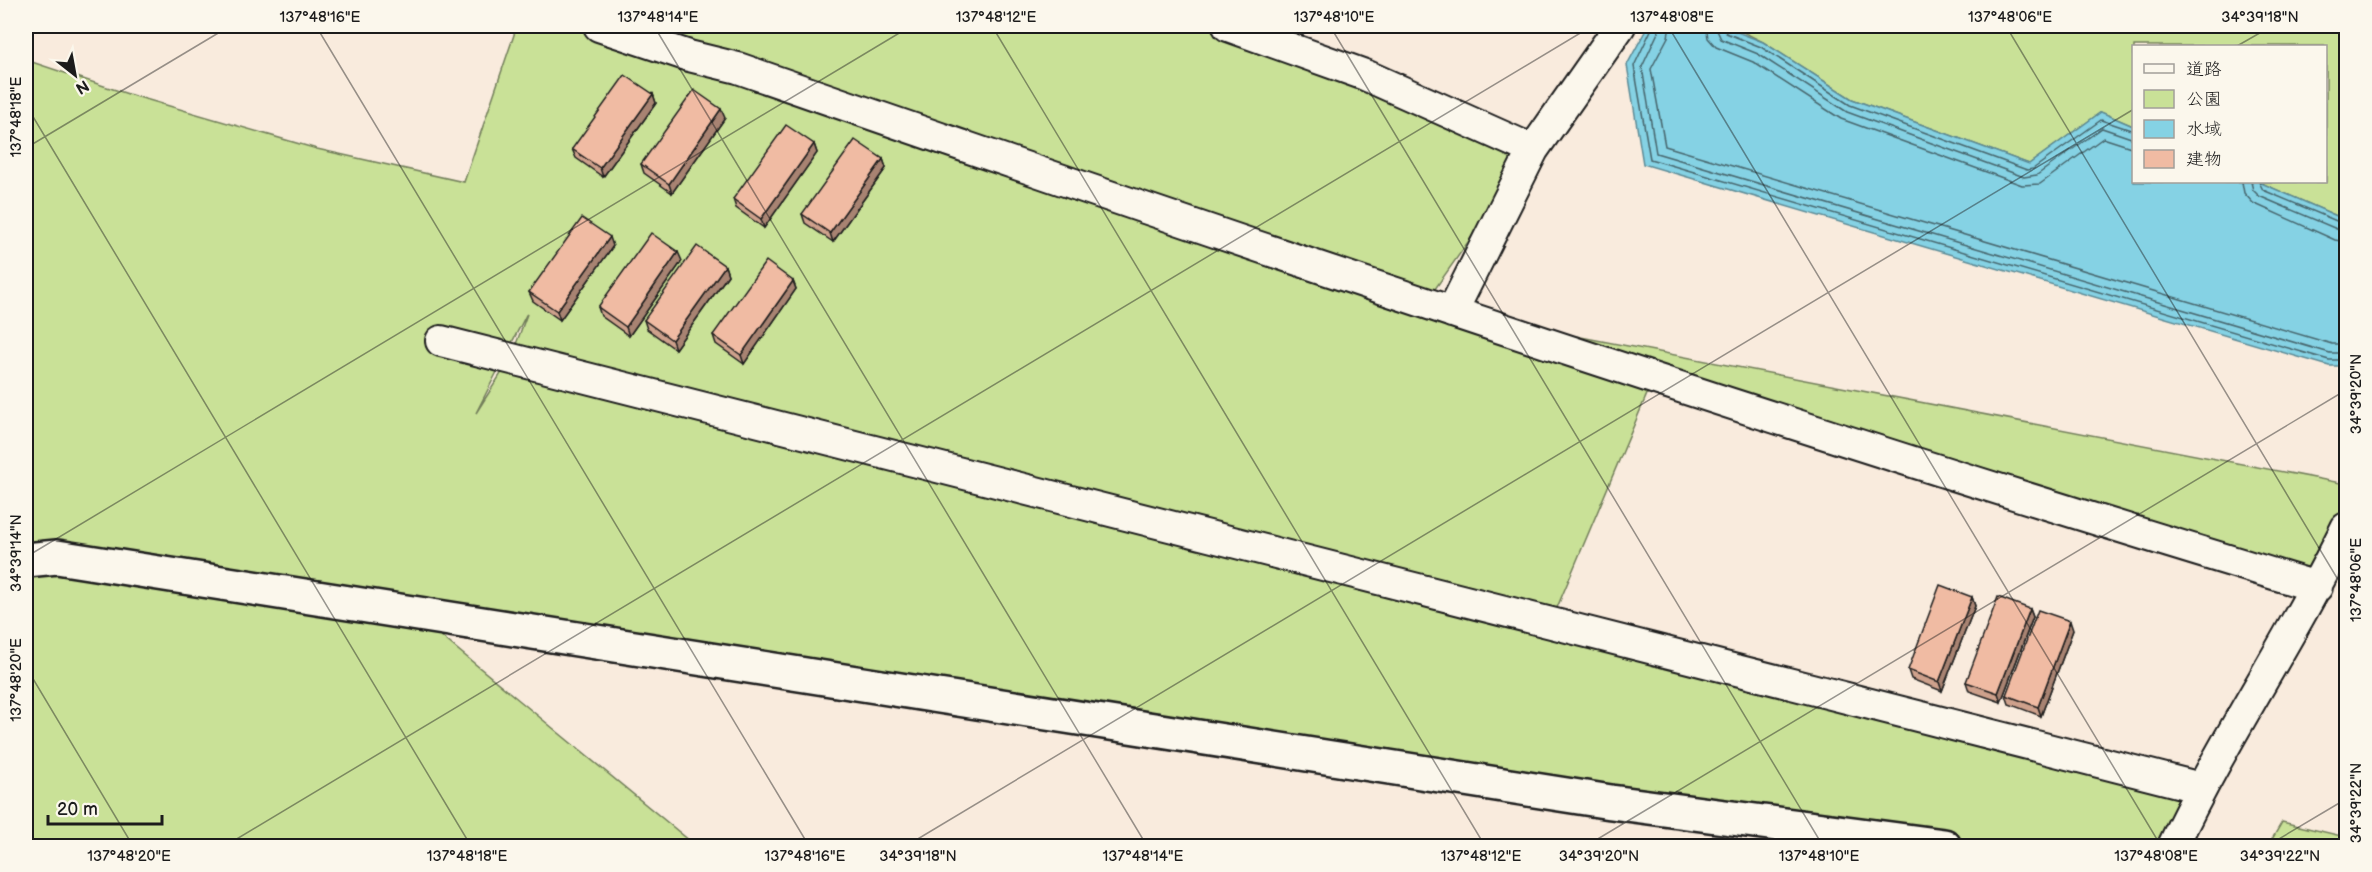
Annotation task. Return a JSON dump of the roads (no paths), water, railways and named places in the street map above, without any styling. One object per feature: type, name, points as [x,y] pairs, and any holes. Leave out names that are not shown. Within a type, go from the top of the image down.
[{"type":"street","points":[[599,26],[689,56],[738,68],[1653,380],[2220,559],[2318,587]]},
{"type":"street","points":[[1228,26],[1365,75],[1533,150]]},
{"type":"street","points":[[1452,312],[1533,150],[1620,26]]},
{"type":"street","points":[[441,341],[2201,788]]},
{"type":"street","points":[[2173,846],[2201,788],[2318,587],[2346,528]]},
{"type":"street","points":[[26,560],[57,556],[1611,802],[1944,846]]},
{"type":"water","points":[[1648,26],[1722,26],[1763,42],[1852,99],[2029,164],[2101,112],[2132,126],[2132,183],[2261,183],[2346,220],[2346,366],[2329,366],[1643,164],[1627,65]]}]
